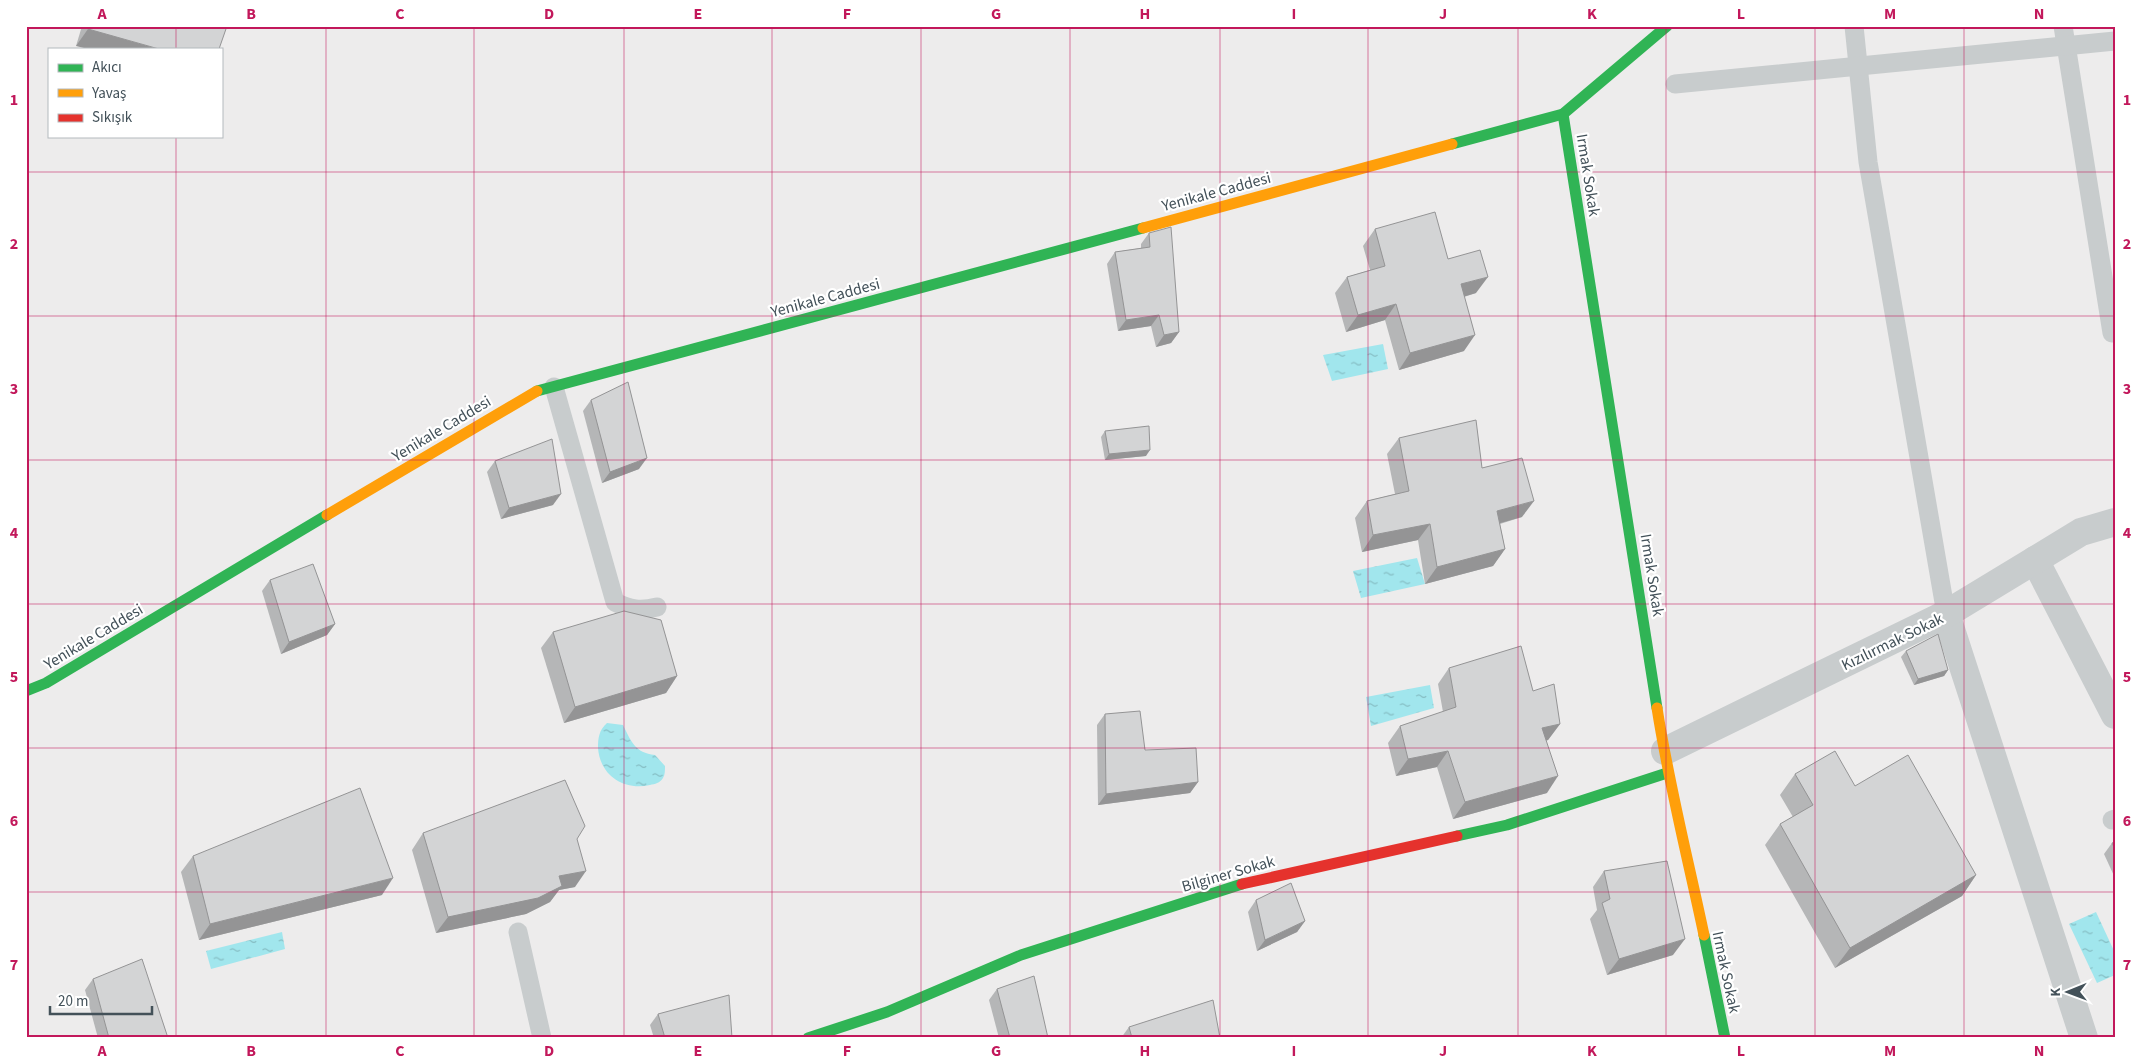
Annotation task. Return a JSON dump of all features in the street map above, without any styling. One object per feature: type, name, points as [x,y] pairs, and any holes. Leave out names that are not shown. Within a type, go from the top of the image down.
[{"type":"street","name":"Yenikale Caddesi","points":[[26,691],[46,683],[531,393],[1563,114],[1667,26]]},
{"type":"street","name":"Irmak Sokak","points":[[1563,114],[1666,762],[1682,828],[1725,1038]]},
{"type":"street","name":"Kızılırmak Sokak","points":[[1666,762],[1946,614],[2081,532],[2115,522]]},
{"type":"street","points":[[2035,560],[2115,715]]},
{"type":"street","points":[[1946,614],[2084,1038]]},
{"type":"street","name":"Bilginer Sokak","points":[[808,1038],[887,1012],[1021,955],[1252,881],[1507,825],[1666,762]]},
{"type":"lane","points":[[1854,26],[1868,162],[1946,614]]},
{"type":"lane","points":[[2063,26],[2064,46],[2112,333]]},
{"type":"lane","points":[[1675,84],[2115,41]]},
{"type":"lane","points":[[554,387],[615,602],[626,608],[642,610],[657,607]]},
{"type":"lane","points":[[518,932],[542,1038]]},
{"type":"water","points":[[1383,344],[1388,369],[1332,381],[1323,355]]},
{"type":"water","points":[[1417,558],[1425,584],[1361,598],[1353,571]]},
{"type":"water","points":[[1430,685],[1434,708],[1371,726],[1366,697]]},
{"type":"water","points":[[607,723],[623,725],[631,741],[638,749],[655,755],[665,766],[663,778],[660,781],[656,784],[631,786],[622,783],[608,773],[603,766],[598,748],[602,728]]},
{"type":"water","points":[[2096,912],[2115,953],[2115,975],[2097,983],[2069,924]]},
{"type":"water","points":[[282,932],[285,949],[211,969],[206,951]]},
{"type":"building","points":[[89,26],[227,26],[219,48],[155,48],[88,29]]},
{"type":"building","points":[[1435,212],[1448,259],[1480,250],[1488,277],[1461,284],[1475,335],[1410,353],[1396,304],[1358,315],[1347,277],[1385,266],[1375,229]]},
{"type":"building","points":[[1171,227],[1179,332],[1164,335],[1159,315],[1126,320],[1115,252],[1150,247],[1149,233]]},
{"type":"building","points":[[628,382],[647,458],[610,472],[591,400]]},
{"type":"building","points":[[1476,420],[1482,468],[1522,458],[1534,501],[1497,511],[1505,549],[1437,567],[1430,524],[1373,535],[1367,501],[1409,491],[1399,438]]},
{"type":"building","points":[[1149,426],[1150,450],[1109,454],[1105,431]]},
{"type":"building","points":[[552,439],[561,494],[509,508],[495,461]]},
{"type":"building","points":[[313,564],[335,624],[289,642],[270,580]]},
{"type":"building","points":[[624,611],[661,620],[677,676],[575,707],[553,632]]},
{"type":"building","points":[[1938,634],[1948,670],[1918,679],[1906,651]]},
{"type":"building","points":[[1521,646],[1533,691],[1554,684],[1560,724],[1542,728],[1558,776],[1465,802],[1448,751],[1408,759],[1400,726],[1456,707],[1449,668]]},
{"type":"building","points":[[1140,711],[1145,750],[1196,748],[1198,782],[1106,794],[1105,714]]},
{"type":"building","points":[[1835,751],[1855,786],[1908,755],[1976,875],[1850,948],[1780,824],[1813,805],[1795,774]]},
{"type":"building","points":[[565,780],[585,826],[577,839],[586,871],[559,876],[562,886],[538,898],[448,917],[423,833]]},
{"type":"building","points":[[360,788],[393,878],[210,924],[193,856]]},
{"type":"building","points":[[1667,861],[1685,939],[1619,959],[1602,903],[1610,899],[1604,871]]},
{"type":"building","points":[[1291,883],[1305,921],[1265,940],[1256,900]]},
{"type":"building","points":[[142,959],[168,1038],[109,1038],[93,979]]},
{"type":"building","points":[[1034,976],[1048,1038],[1010,1038],[997,989]]},
{"type":"building","points":[[729,995],[732,1038],[665,1038],[658,1014]]},
{"type":"building","points":[[1213,1000],[1220,1038],[1132,1038],[1129,1027]]},
{"type":"traffic: fast","points":[[1452,144],[1563,114],[1667,26]]},
{"type":"traffic: fast","points":[[1563,114],[1657,708]]},
{"type":"traffic: fast","points":[[537,391],[1143,228]]},
{"type":"traffic: fast","points":[[26,691],[46,683],[327,515]]},
{"type":"traffic: fast","points":[[1457,836],[1507,825],[1667,773]]},
{"type":"traffic: fast","points":[[808,1038],[887,1012],[1021,955],[1242,884]]},
{"type":"traffic: fast","points":[[1704,935],[1725,1038]]},
{"type":"traffic: slow","points":[[1143,228],[1452,144]]},
{"type":"traffic: slow","points":[[327,515],[537,391]]},
{"type":"traffic: slow","points":[[1657,708],[1673,794],[1704,935]]},
{"type":"traffic: jam","points":[[1242,884],[1457,836]]}]
